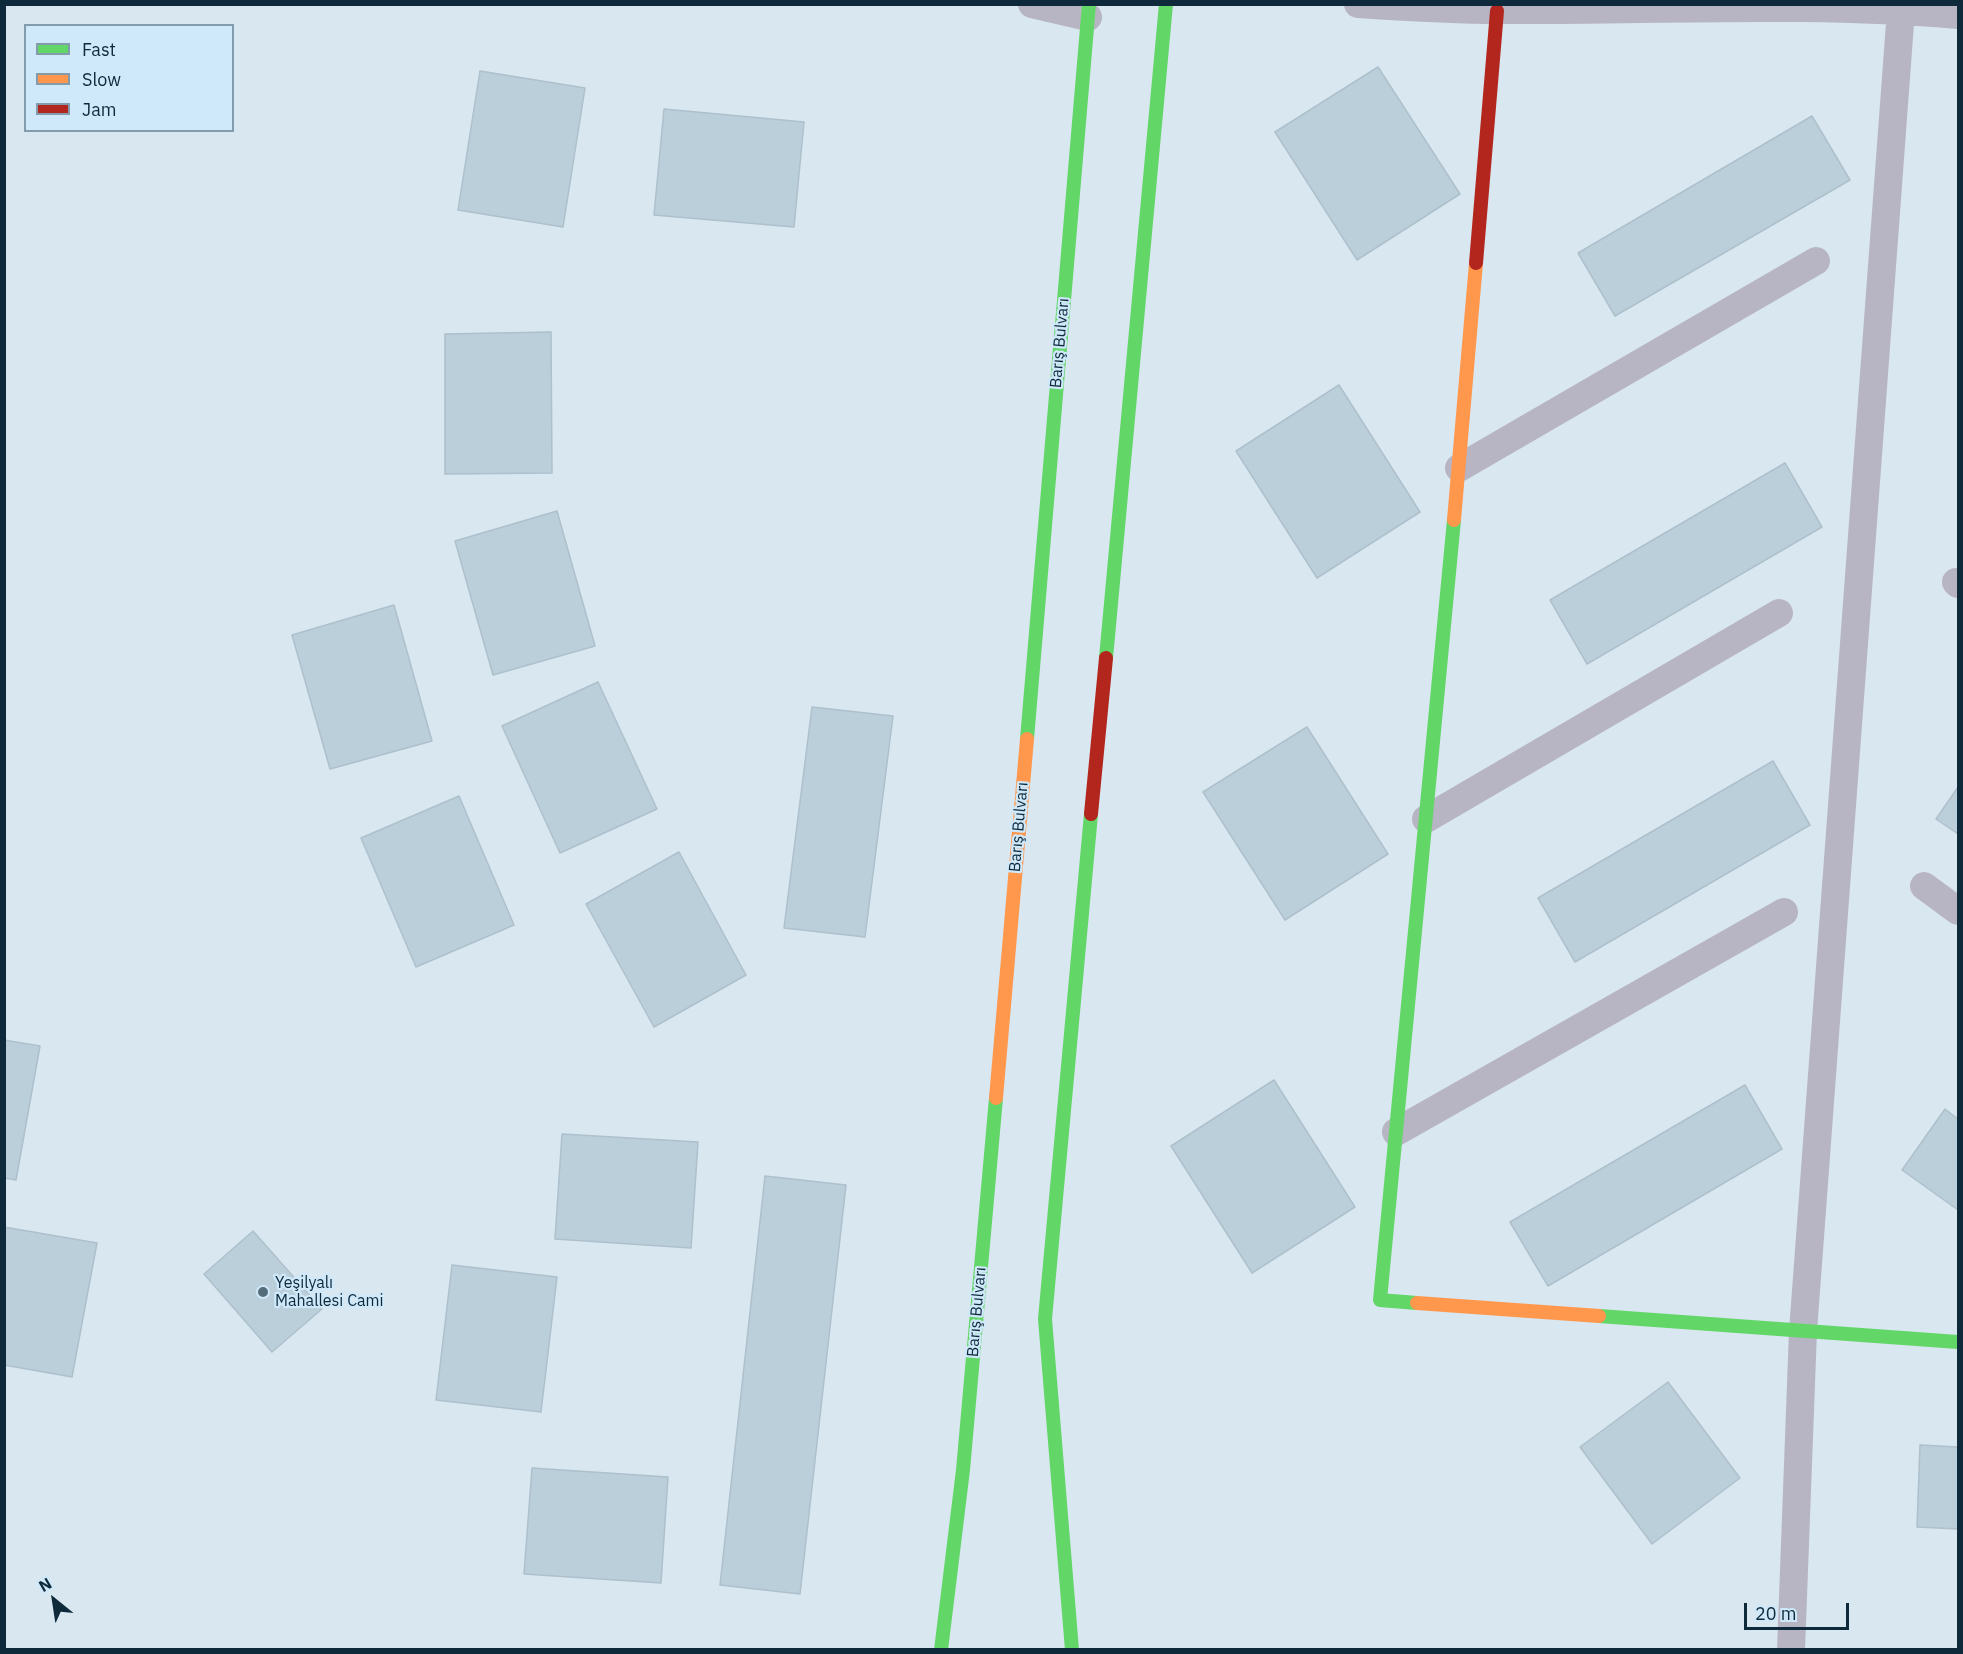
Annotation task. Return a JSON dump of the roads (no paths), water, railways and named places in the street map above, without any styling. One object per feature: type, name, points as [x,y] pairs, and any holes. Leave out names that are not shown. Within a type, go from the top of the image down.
[{"type":"main road","points":[[1071,1650],[1045,1319],[1166,4]]},
{"type":"main road","points":[[1497,10],[1459,468],[1380,1300],[1959,1342]]},
{"type":"main road","name":"Barış Bulvarı","points":[[941,1650],[963,1470],[981,1276],[1089,11]]},
{"type":"street","points":[[1032,4],[1089,11]]},
{"type":"street","points":[[1358,4],[1497,10],[1816,6],[1959,15]]},
{"type":"street","points":[[1791,1650],[1803,1331],[1900,10]]},
{"type":"street","points":[[1459,468],[1816,261]]},
{"type":"street","points":[[1426,819],[1779,613]]},
{"type":"street","points":[[1924,886],[1959,911]]},
{"type":"street","points":[[1396,1132],[1784,912]]},
{"type":"place","name":"Yeşilyalı Mahallesi Cami","points":[[263,1292]]}]
